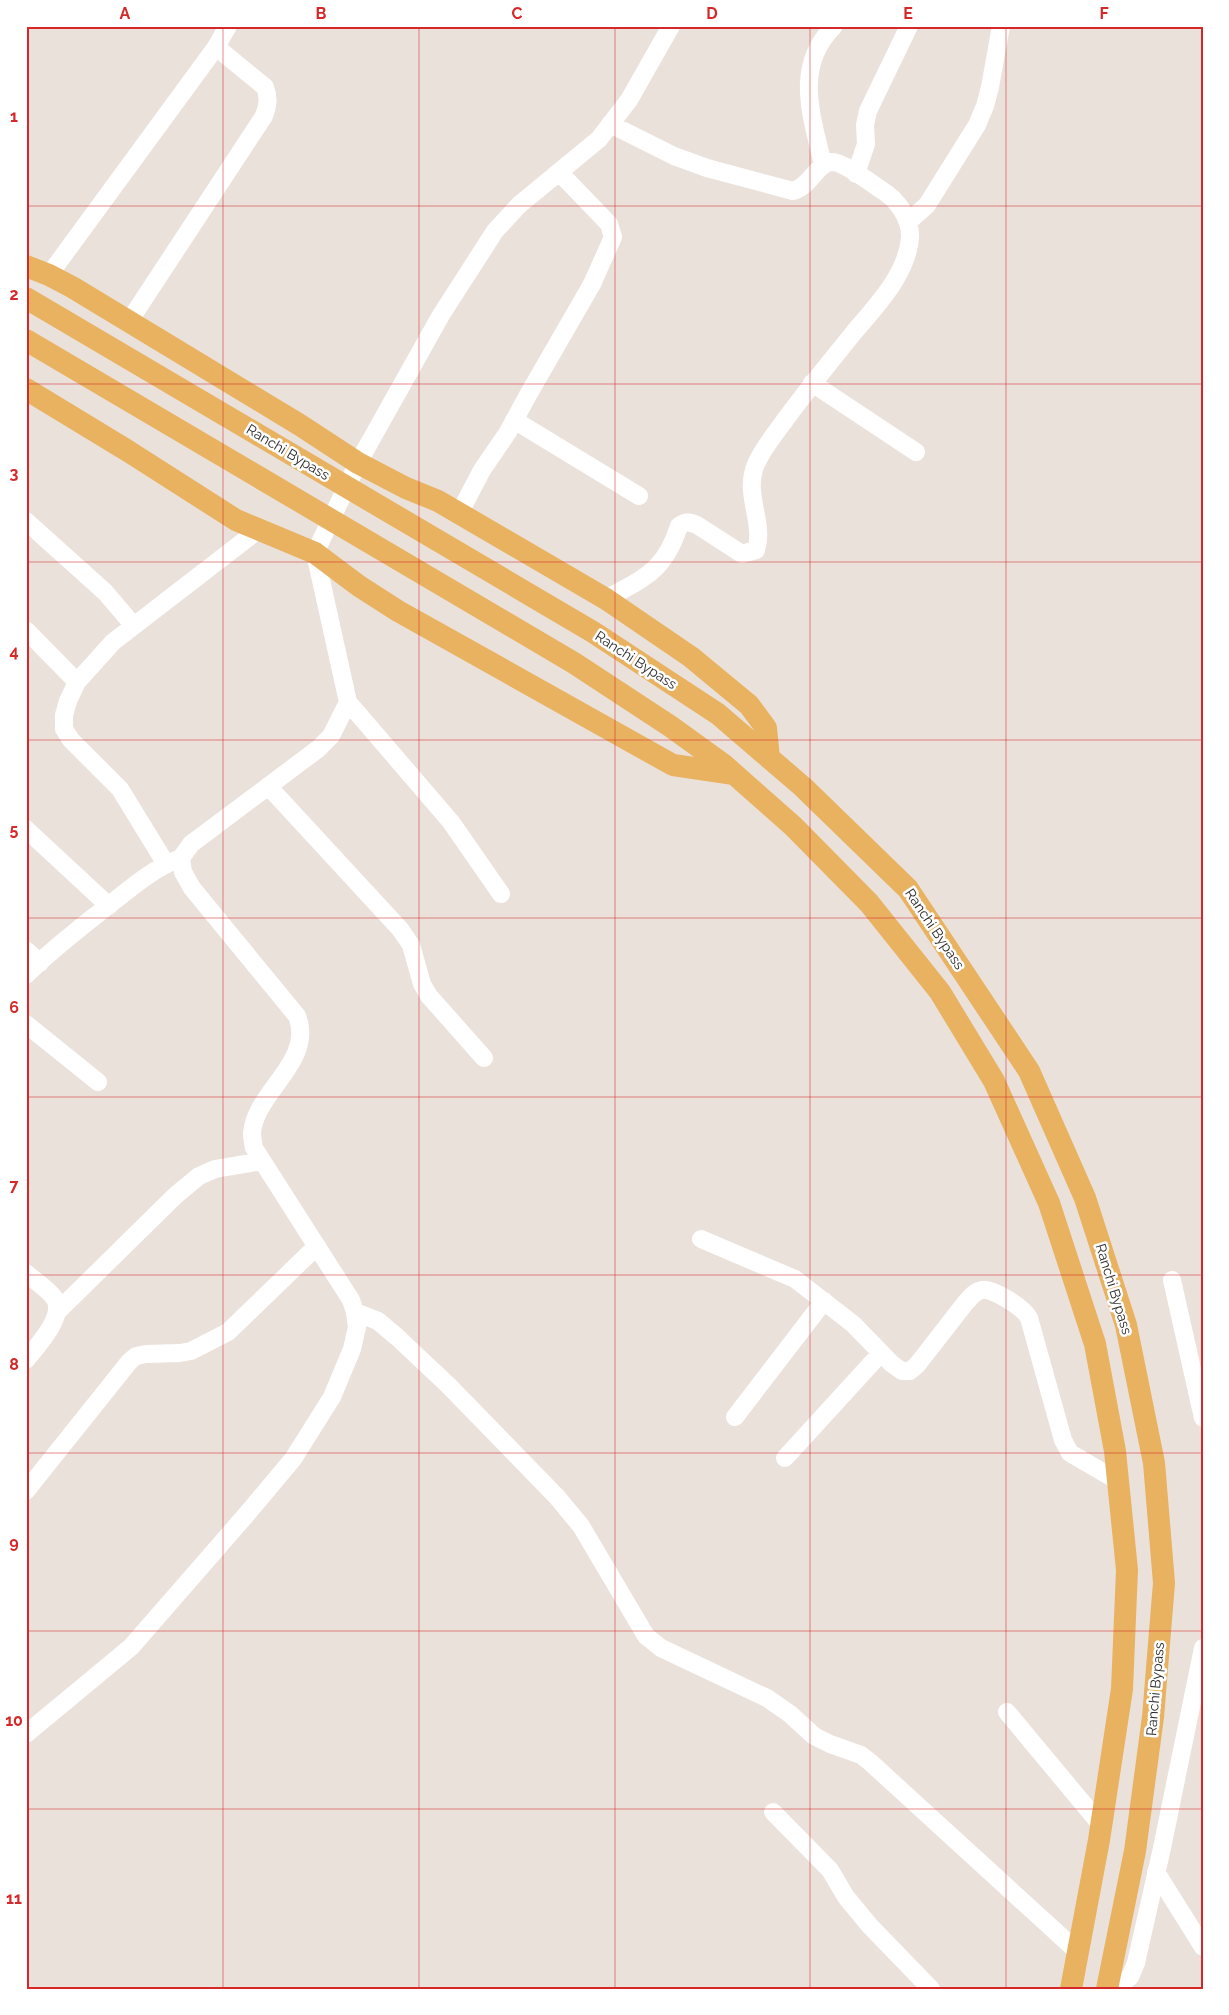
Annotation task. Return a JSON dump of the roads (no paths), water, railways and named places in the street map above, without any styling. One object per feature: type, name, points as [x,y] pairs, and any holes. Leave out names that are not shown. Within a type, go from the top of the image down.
[{"type":"main road","points":[[26,266],[49,275],[300,425],[358,463],[406,488],[438,501],[606,599],[691,657],[749,705],[766,728],[769,758]]},
{"type":"main road","name":"Ranchi Bypass","points":[[26,298],[593,632],[718,714],[803,787],[908,888],[1029,1071],[1085,1198],[1126,1325],[1154,1463],[1164,1583],[1153,1717],[1136,1841],[1108,1989]]},
{"type":"main road","points":[[26,340],[574,663],[670,726],[735,774],[793,826],[868,903],[940,992],[994,1081],[1049,1203],[1095,1344],[1118,1481],[1126,1570],[1122,1689],[1101,1825],[1071,1989]]},
{"type":"main road","points":[[26,389],[236,520],[315,553],[359,586],[398,610],[673,765],[735,774]]},
{"type":"street","points":[[49,275],[216,47],[228,26]]},
{"type":"street","points":[[501,894],[451,822],[348,702],[315,553],[358,463],[441,315],[495,231],[519,205],[599,140],[629,100],[671,26]]},
{"type":"street","points":[[823,165],[808,101],[808,87],[816,49],[824,36],[834,26]]},
{"type":"street","points":[[856,174],[866,144],[865,125],[868,111],[909,26]]},
{"type":"street","points":[[908,222],[928,205],[977,125],[990,87],[1001,26]]},
{"type":"street","points":[[128,323],[264,116],[268,106],[268,96],[265,87],[216,47]]},
{"type":"street","points":[[606,599],[649,575],[666,558],[679,526],[683,523],[697,524],[742,554],[756,550],[758,531],[750,485],[755,465],[764,448],[812,383],[884,296],[902,267],[910,238],[908,222],[898,204],[887,193],[836,163],[832,162],[823,165],[807,184],[801,189],[793,191],[707,168],[674,156],[610,124]]},
{"type":"street","points":[[459,514],[482,470],[514,420],[592,284],[613,237],[609,224],[559,172]]},
{"type":"street","points":[[812,383],[916,452]]},
{"type":"street","points":[[514,420],[639,496]]},
{"type":"street","points":[[26,521],[105,592],[134,626]]},
{"type":"street","points":[[26,1734],[131,1647],[246,1516],[292,1459],[332,1397],[352,1349],[357,1327],[351,1300],[254,1148],[252,1132],[255,1121],[261,1108],[296,1054],[301,1038],[301,1026],[297,1016],[192,888],[184,872],[120,789],[71,740],[64,729],[64,715],[77,682],[113,642],[258,530]]},
{"type":"street","points":[[26,630],[77,682]]},
{"type":"street","points":[[26,975],[66,939],[109,906],[174,861],[191,844],[318,749],[331,736],[348,702]]},
{"type":"street","points":[[268,786],[400,929],[411,945],[422,984],[430,996],[484,1058]]},
{"type":"street","points":[[26,829],[109,906]]},
{"type":"street","points":[[26,950],[40,963]]},
{"type":"street","points":[[26,1024],[98,1082]]},
{"type":"street","points":[[26,1360],[55,1321],[58,1312],[176,1195],[200,1176],[215,1169],[262,1161]]},
{"type":"street","points":[[701,1239],[795,1279],[854,1324],[892,1364],[902,1371],[910,1371],[917,1366],[974,1293],[987,1290],[1019,1306],[1029,1318],[1063,1440],[1070,1453],[1118,1481]]},
{"type":"street","points":[[26,1491],[129,1362],[136,1356],[191,1351],[228,1332],[316,1246]]},
{"type":"street","points":[[26,1272],[56,1301],[58,1312]]},
{"type":"street","points":[[1172,1280],[1203,1418]]},
{"type":"street","points":[[735,1417],[824,1301]]},
{"type":"street","points":[[355,1312],[378,1321],[397,1337],[448,1385],[557,1497],[582,1526],[646,1636],[661,1648],[767,1698],[790,1714],[814,1736],[861,1755],[1078,1952]]},
{"type":"street","points":[[785,1458],[881,1353]]},
{"type":"street","points":[[1116,1989],[1130,1977],[1136,1963],[1203,1648]]},
{"type":"street","points":[[1006,1712],[1101,1825]]},
{"type":"street","points":[[772,1812],[830,1870],[846,1897],[870,1926],[931,1989]]},
{"type":"street","points":[[1156,1872],[1203,1947]]}]
